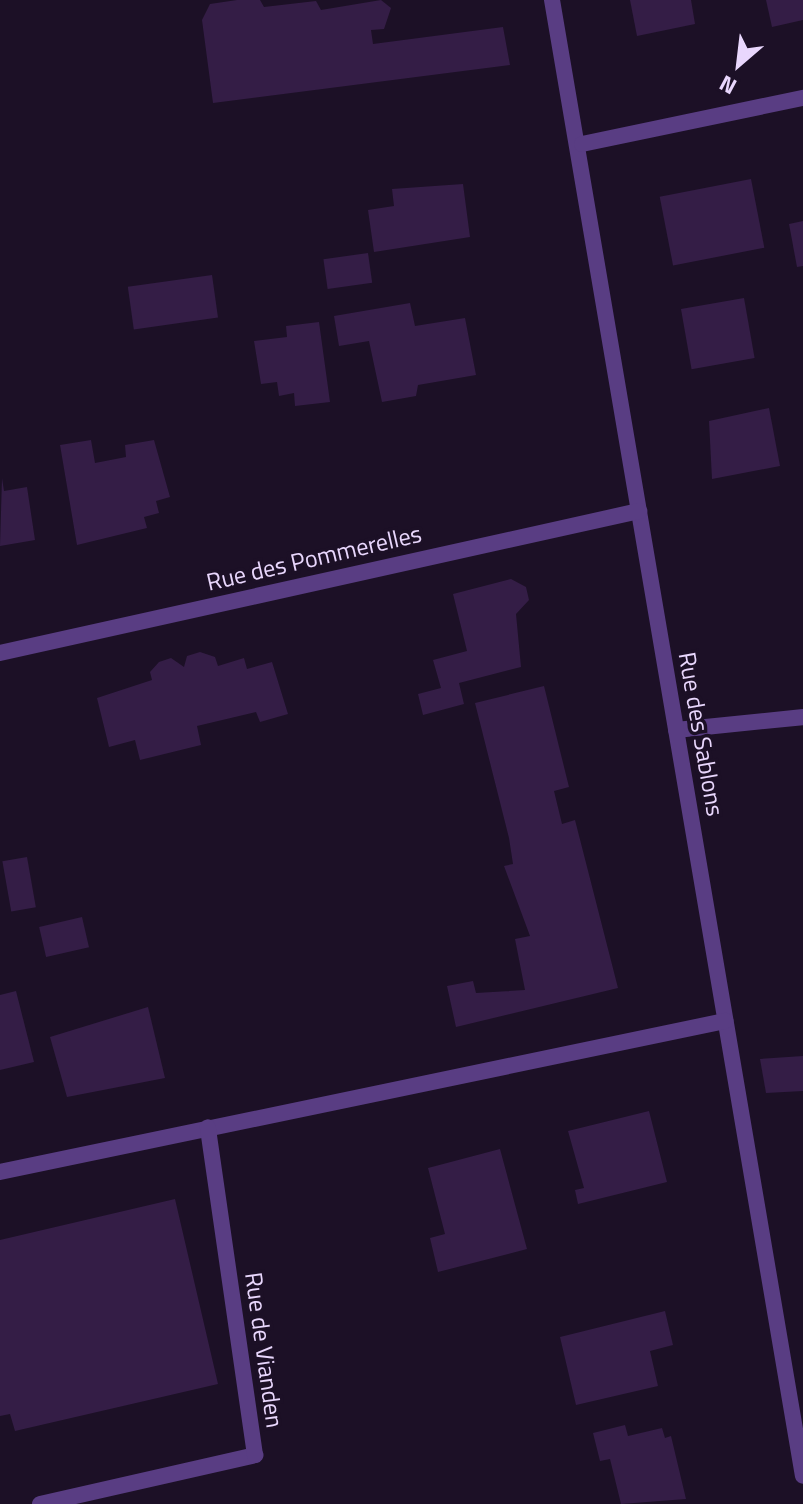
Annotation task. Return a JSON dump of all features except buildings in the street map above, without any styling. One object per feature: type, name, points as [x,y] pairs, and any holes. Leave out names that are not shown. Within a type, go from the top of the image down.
[{"type":"street","name":"Rue des Sablons","points":[[552,0],[582,144],[639,511],[803,1476]]},
{"type":"street","points":[[582,144],[803,98]]},
{"type":"street","name":"Rue des Pommerelles","points":[[0,653],[639,511]]},
{"type":"street","points":[[676,730],[803,717]]},
{"type":"street","points":[[0,1172],[725,1021]]},
{"type":"street","name":"Rue de Vianden","points":[[40,1504],[255,1455],[208,1127]]}]
